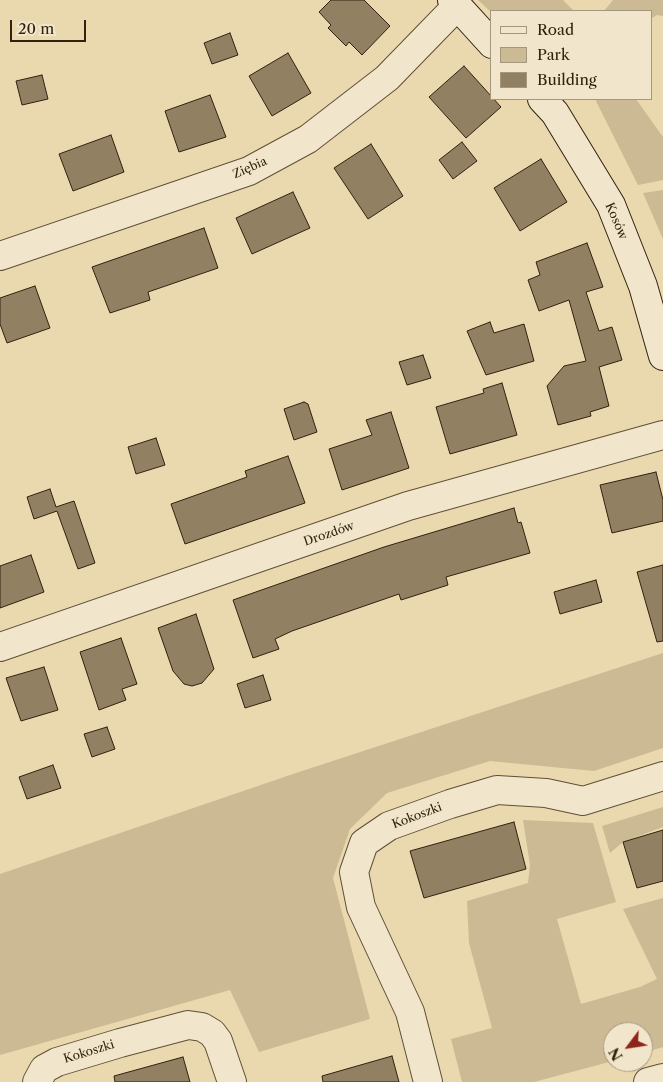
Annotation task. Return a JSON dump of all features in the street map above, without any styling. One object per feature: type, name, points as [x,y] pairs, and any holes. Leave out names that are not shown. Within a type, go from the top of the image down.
[{"type":"street","points":[[455,3],[490,42]]},
{"type":"street","name":"Ziębia","points":[[0,256],[249,171],[308,139],[387,78],[455,3]]},
{"type":"street","name":"Kosów","points":[[543,100],[555,113],[611,205],[643,286],[663,356]]},
{"type":"street","name":"Drozdów","points":[[0,647],[408,506],[663,435]]},
{"type":"street","name":"Kokoszki","points":[[428,1082],[410,1012],[361,907],[354,872],[364,843],[389,826],[450,804],[497,790],[546,793],[583,801],[663,776]]},
{"type":"street","name":"Kokoszki","points":[[37,1082],[44,1069],[57,1062],[188,1025],[202,1027],[212,1033],[218,1041],[232,1082]]},
{"type":"street","points":[[648,1082],[663,1078]]},
{"type":"green space","points":[[478,0],[563,0],[573,10],[490,10]]},
{"type":"green space","points":[[613,0],[663,0],[663,16],[657,15],[653,17],[653,10],[605,10]]},
{"type":"green space","points":[[596,100],[637,100],[663,137],[663,180],[638,185]]},
{"type":"green space","points":[[663,190],[663,239],[643,193]]},
{"type":"green space","points":[[663,653],[663,748],[594,771],[490,761],[387,793],[350,829],[333,878],[370,1019],[259,1052],[230,990],[0,1055],[0,874],[293,774]]},
{"type":"green space","points":[[663,807],[663,827],[623,842],[610,853],[602,826]]},
{"type":"green space","points":[[523,820],[593,823],[616,902],[557,919],[581,1004],[640,987],[657,979],[623,909],[663,898],[663,1047],[653,1050],[653,1022],[603,1022],[603,1064],[534,1082],[462,1082],[451,1039],[492,1028],[469,943],[467,901],[528,883],[530,865]]},
{"type":"building","points":[[331,0],[364,0],[390,26],[362,55],[349,42],[346,46],[328,28],[331,25],[319,12]]},
{"type":"building","points":[[230,33],[238,55],[212,64],[204,43]]},
{"type":"building","points":[[288,53],[311,93],[272,116],[249,76]]},
{"type":"building","points":[[464,66],[490,95],[490,100],[495,100],[501,107],[466,138],[429,97]]},
{"type":"building","points":[[42,75],[48,99],[22,105],[16,81]]},
{"type":"building","points":[[210,95],[226,137],[179,152],[165,111]]},
{"type":"building","points":[[111,135],[124,172],[73,191],[59,154]]},
{"type":"building","points":[[462,142],[477,161],[453,179],[439,160]]},
{"type":"building","points":[[371,144],[403,196],[368,219],[334,168]]},
{"type":"building","points":[[541,159],[567,202],[520,231],[494,188]]},
{"type":"building","points":[[293,192],[310,228],[252,254],[236,218]]},
{"type":"building","points":[[204,228],[218,268],[148,292],[150,300],[110,313],[92,267]]},
{"type":"building","points":[[587,243],[603,287],[586,292],[599,331],[612,327],[622,360],[599,367],[609,406],[590,412],[591,416],[558,425],[547,386],[564,366],[586,361],[569,300],[539,311],[528,280],[540,275],[536,262]]},
{"type":"building","points":[[35,286],[50,328],[7,343],[0,324],[0,298]]},
{"type":"building","points":[[490,322],[494,333],[524,324],[534,361],[486,375],[467,331]]},
{"type":"building","points":[[423,355],[431,378],[407,385],[399,362]]},
{"type":"building","points":[[502,383],[517,435],[450,454],[436,407],[484,393],[483,389]]},
{"type":"building","points":[[304,402],[308,404],[317,432],[294,440],[284,409]]},
{"type":"building","points":[[391,412],[409,468],[342,490],[329,449],[372,435],[366,420]]},
{"type":"building","points":[[156,438],[165,465],[136,474],[128,447]]},
{"type":"building","points":[[288,456],[305,503],[185,544],[171,504],[247,477],[245,471]]},
{"type":"building","points":[[656,472],[663,500],[663,521],[612,533],[600,485]]},
{"type":"building","points":[[50,489],[56,507],[74,501],[95,563],[78,569],[57,511],[34,519],[27,497]]},
{"type":"building","points":[[514,508],[518,523],[521,522],[530,553],[446,577],[448,585],[401,600],[399,594],[292,631],[275,639],[279,649],[253,658],[233,600],[384,547]]},
{"type":"building","points":[[31,555],[44,592],[0,608],[0,566]]},
{"type":"building","points":[[663,565],[663,641],[657,642],[637,572]]},
{"type":"building","points":[[596,580],[602,602],[560,614],[554,592]]},
{"type":"building","points":[[196,614],[214,669],[202,683],[192,686],[184,684],[173,671],[158,628]]},
{"type":"building","points":[[121,638],[137,684],[122,689],[126,700],[99,710],[80,652]]},
{"type":"building","points":[[44,667],[58,710],[21,721],[6,678]]},
{"type":"building","points":[[263,675],[271,700],[245,708],[237,684]]},
{"type":"building","points":[[107,727],[115,749],[92,757],[84,734]]},
{"type":"building","points":[[53,765],[61,788],[27,799],[19,777]]},
{"type":"building","points":[[514,822],[526,869],[424,898],[410,851]]},
{"type":"building","points":[[663,830],[663,881],[637,888],[623,842]]},
{"type":"building","points":[[392,1056],[399,1082],[323,1082],[322,1076]]},
{"type":"building","points":[[183,1057],[190,1082],[115,1082],[114,1076]]}]
